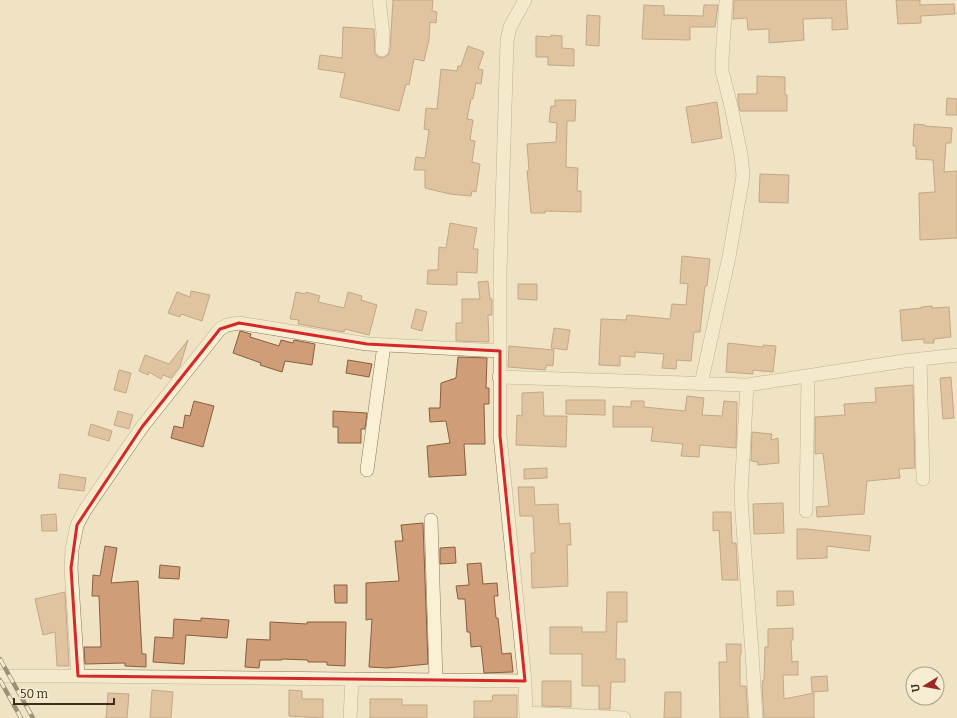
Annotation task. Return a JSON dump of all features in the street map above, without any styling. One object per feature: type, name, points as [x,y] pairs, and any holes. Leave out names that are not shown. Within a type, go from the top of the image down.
[{"type":"street","points":[[379,0],[383,33],[382,50]]},
{"type":"street","points":[[525,0],[510,27],[507,41],[500,272],[499,377],[500,436],[503,479],[525,681],[526,715],[624,718]]},
{"type":"street","points":[[701,384],[729,257],[742,176],[741,155],[722,71],[726,0]]},
{"type":"street","points":[[78,676],[71,568],[72,550],[77,525],[85,510],[142,427],[220,329],[227,325],[239,323],[367,344],[500,351]]},
{"type":"street","points":[[367,470],[384,345]]},
{"type":"street","points":[[499,377],[747,385],[920,359],[957,355]]},
{"type":"street","points":[[920,359],[923,479]]},
{"type":"street","points":[[806,511],[808,377]]},
{"type":"street","points":[[747,385],[742,513],[756,718]]},
{"type":"street","points":[[431,520],[436,680]]},
{"type":"street","points":[[0,676],[525,681]]},
{"type":"street","points":[[350,718],[352,679]]},
{"type":"highlighted area","points":[[239,323],[367,344],[500,351],[500,436],[525,681],[78,676],[71,568],[77,525],[142,427],[220,329]]},
{"type":"building","points":[[393,0],[433,0],[432,11],[437,12],[436,23],[430,22],[429,40],[424,61],[414,59],[409,85],[406,84],[399,111],[340,97],[345,73],[318,69],[320,55],[342,58],[343,27],[374,29],[375,54],[382,58],[388,55],[390,50]]},
{"type":"building","points":[[734,0],[846,0],[848,29],[832,30],[832,18],[803,19],[804,40],[769,43],[769,29],[748,30],[747,18],[733,19]]},
{"type":"building","points":[[896,0],[920,0],[920,5],[954,4],[955,14],[921,16],[921,23],[898,24]]},
{"type":"building","points":[[644,5],[664,6],[664,15],[703,16],[704,5],[718,5],[715,27],[690,27],[690,40],[642,39]]},
{"type":"building","points":[[587,15],[600,16],[599,46],[586,45]]},
{"type":"building","points":[[551,35],[562,36],[562,48],[574,49],[574,66],[548,65],[548,57],[536,57],[536,36],[551,37]]},
{"type":"building","points":[[468,46],[484,52],[478,69],[483,70],[481,84],[476,83],[467,119],[473,120],[470,140],[475,141],[472,162],[480,164],[476,192],[472,191],[471,196],[450,194],[425,188],[425,170],[414,170],[416,157],[425,158],[429,130],[424,129],[426,108],[437,109],[441,69],[457,71],[458,66],[461,66]]},
{"type":"building","points":[[757,76],[785,77],[787,111],[740,111],[738,94],[757,94]]},
{"type":"building","points":[[947,98],[957,99],[957,115],[946,115]]},
{"type":"building","points":[[555,100],[576,100],[575,121],[567,121],[566,167],[578,168],[577,191],[581,191],[581,212],[545,211],[545,213],[531,213],[527,171],[529,170],[527,144],[556,142],[557,123],[549,122],[551,106],[555,106]]},
{"type":"building","points":[[717,102],[722,138],[692,143],[686,107]]},
{"type":"building","points":[[914,124],[952,128],[951,143],[946,143],[944,172],[957,171],[957,238],[920,240],[919,193],[935,192],[933,160],[916,159],[916,146],[913,146]]},
{"type":"building","points":[[760,174],[789,175],[788,203],[759,202]]},
{"type":"building","points":[[450,223],[477,228],[473,249],[478,249],[477,273],[457,272],[457,285],[427,284],[428,270],[438,270],[439,247],[446,248]]},
{"type":"building","points":[[682,256],[710,259],[707,286],[705,286],[700,332],[694,332],[691,361],[677,360],[676,369],[662,368],[664,354],[635,352],[635,357],[620,356],[620,366],[599,365],[601,319],[626,320],[627,315],[670,319],[672,304],[686,305],[688,284],[680,283]]},
{"type":"building","points":[[488,281],[490,299],[492,299],[492,315],[488,315],[489,342],[456,341],[456,323],[462,323],[462,299],[480,299],[478,282]]},
{"type":"building","points":[[518,284],[537,284],[537,300],[518,299]]},
{"type":"building","points":[[191,291],[210,295],[202,321],[181,314],[180,317],[168,313],[177,292],[190,297]]},
{"type":"building","points":[[296,292],[305,294],[306,292],[320,296],[318,302],[344,308],[348,292],[362,296],[361,300],[377,305],[369,335],[345,329],[344,332],[298,324],[299,320],[290,319]]},
{"type":"building","points":[[932,306],[932,308],[949,307],[951,337],[934,339],[934,343],[924,343],[924,339],[902,341],[900,310]]},
{"type":"building","points":[[416,309],[427,312],[422,331],[411,328]]},
{"type":"building","points":[[554,328],[570,330],[567,350],[551,348]]},
{"type":"building","points":[[240,331],[251,334],[250,337],[279,346],[281,340],[293,343],[294,340],[315,344],[312,365],[285,361],[282,372],[260,365],[261,363],[233,353]]},
{"type":"building","points":[[188,340],[180,366],[171,378],[163,375],[161,379],[149,372],[148,375],[139,371],[145,355],[169,364]]},
{"type":"building","points":[[728,343],[763,347],[763,345],[776,346],[773,372],[753,370],[753,374],[726,372]]},
{"type":"building","points":[[509,346],[554,350],[553,366],[547,365],[545,370],[508,367]]},
{"type":"building","points":[[458,357],[487,358],[486,388],[489,388],[489,404],[484,404],[485,444],[464,444],[466,475],[429,477],[427,446],[450,443],[446,421],[430,422],[429,408],[440,408],[441,383],[456,378]]},
{"type":"building","points":[[348,360],[372,364],[369,377],[346,373]]},
{"type":"building","points":[[119,370],[131,373],[126,393],[114,390]]},
{"type":"building","points":[[951,377],[954,418],[943,419],[940,378]]},
{"type":"building","points":[[913,385],[915,468],[899,469],[900,478],[867,481],[864,514],[817,517],[816,507],[829,506],[823,453],[815,454],[815,417],[845,415],[844,404],[876,402],[875,388]]},
{"type":"building","points":[[543,392],[544,416],[567,416],[566,447],[516,445],[517,415],[522,416],[522,393]]},
{"type":"building","points":[[687,396],[704,398],[702,415],[722,416],[724,401],[737,402],[736,448],[700,445],[699,457],[681,456],[683,444],[651,441],[653,427],[613,427],[613,406],[631,407],[631,401],[644,401],[644,407],[685,411]]},
{"type":"building","points":[[566,400],[605,400],[605,415],[566,414]]},
{"type":"building","points":[[194,401],[214,406],[203,447],[171,438],[174,426],[183,428],[185,415],[190,416]]},
{"type":"building","points":[[118,411],[133,415],[129,429],[114,425]]},
{"type":"building","points":[[333,411],[367,413],[365,429],[361,429],[361,443],[338,443],[338,427],[333,427]]},
{"type":"building","points":[[91,424],[112,431],[109,441],[88,435]]},
{"type":"building","points":[[752,432],[772,434],[771,440],[778,438],[779,463],[758,465],[758,462],[751,461]]},
{"type":"building","points":[[547,468],[547,478],[524,479],[524,469]]},
{"type":"building","points":[[60,474],[86,478],[84,491],[58,488]]},
{"type":"building","points":[[518,487],[534,487],[535,505],[558,504],[559,524],[570,523],[571,545],[567,545],[568,586],[532,588],[531,553],[535,553],[533,516],[520,516]]},
{"type":"building","points":[[783,503],[784,533],[754,534],[753,504]]},
{"type":"building","points":[[713,512],[731,512],[732,543],[736,543],[738,580],[722,580],[719,530],[713,531]]},
{"type":"building","points":[[56,514],[57,531],[42,531],[41,515]]},
{"type":"building","points":[[423,523],[428,664],[387,668],[369,667],[372,619],[366,620],[366,583],[399,581],[395,541],[403,541],[401,525]]},
{"type":"building","points":[[797,529],[871,536],[869,551],[827,546],[827,558],[797,559]]},
{"type":"building","points":[[105,546],[117,548],[111,583],[138,581],[142,654],[146,654],[146,667],[125,666],[125,663],[85,664],[84,647],[101,647],[99,596],[92,596],[93,575],[100,576]]},
{"type":"building","points":[[455,547],[456,563],[440,564],[440,548]]},
{"type":"building","points":[[481,563],[483,584],[497,583],[498,596],[494,596],[502,654],[511,653],[513,672],[484,673],[481,646],[471,647],[470,632],[467,632],[465,599],[458,599],[456,586],[469,585],[467,564]]},
{"type":"building","points":[[160,565],[180,567],[179,579],[159,578]]},
{"type":"building","points":[[334,585],[347,585],[347,603],[335,603]]},
{"type":"building","points":[[777,591],[793,591],[794,605],[777,606]]},
{"type":"building","points":[[65,592],[69,666],[57,666],[55,632],[43,635],[35,599]]},
{"type":"building","points":[[607,592],[627,592],[627,622],[617,622],[616,659],[625,659],[625,682],[611,682],[610,709],[599,709],[599,686],[582,686],[582,654],[550,654],[550,627],[582,627],[582,632],[606,632]]},
{"type":"building","points":[[201,618],[229,620],[227,638],[186,635],[184,664],[153,662],[155,637],[173,638],[174,619],[201,621]]},
{"type":"building","points":[[270,622],[307,624],[307,622],[346,622],[345,666],[327,665],[327,662],[308,662],[308,660],[282,659],[260,660],[259,668],[245,667],[247,639],[270,640]]},
{"type":"building","points":[[793,628],[793,640],[791,640],[792,662],[798,661],[798,675],[783,675],[784,699],[814,693],[814,718],[764,718],[762,686],[764,680],[765,647],[768,647],[768,629]]},
{"type":"building","points":[[726,644],[741,644],[740,686],[746,686],[748,718],[720,718],[719,662],[727,662]]},
{"type":"building","points":[[827,676],[828,691],[812,692],[811,677]]},
{"type":"building","points":[[542,681],[571,681],[571,707],[542,706]]},
{"type":"building","points":[[152,690],[173,692],[171,718],[150,718]]},
{"type":"building","points":[[289,690],[302,691],[302,699],[323,699],[323,718],[289,716]]},
{"type":"building","points":[[665,692],[681,692],[681,718],[664,718]]},
{"type":"building","points":[[108,693],[129,694],[127,718],[106,718]]},
{"type":"building","points":[[493,695],[517,695],[517,718],[474,718],[474,701],[492,701]]},
{"type":"building","points":[[370,699],[402,699],[402,705],[427,705],[427,718],[370,718]]},
{"type":"railway","points":[[0,659],[33,718]]},
{"type":"railway","points":[[0,680],[21,718]]}]
